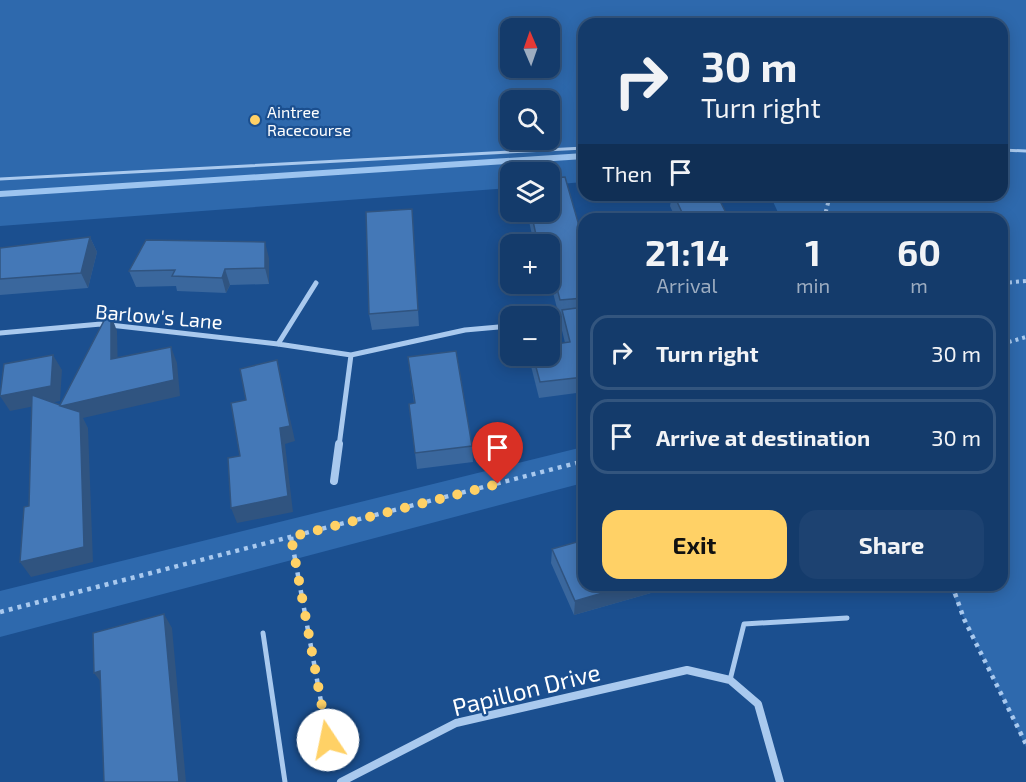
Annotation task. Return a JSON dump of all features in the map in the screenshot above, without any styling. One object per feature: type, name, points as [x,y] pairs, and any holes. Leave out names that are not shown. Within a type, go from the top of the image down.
[{"type":"street","points":[[278,344],[316,283]]},
{"type":"street","points":[[560,321],[578,319]]},
{"type":"street","name":"Barlow's Lane","points":[[0,333],[101,324],[278,344],[351,355],[465,330],[500,327]]},
{"type":"street","points":[[334,481],[351,355]]},
{"type":"street","name":"Papillon Drive","points":[[341,782],[456,723],[687,670],[730,680],[758,704],[780,782]]},
{"type":"lane","points":[[0,179],[578,148]]},
{"type":"lane","points":[[1008,150],[1026,151]]},
{"type":"lane","points":[[730,680],[744,624],[847,618]]},
{"type":"lane","points":[[263,633],[285,782]]},
{"type":"path","points":[[1008,283],[1026,281]]},
{"type":"path","points":[[1008,342],[1026,337]]},
{"type":"path","points":[[0,612],[578,463]]},
{"type":"path","points":[[291,537],[328,740]]},
{"type":"path","points":[[953,591],[964,619],[1026,744]]},
{"type":"shaded area","name":"Aintree Racecourse","points":[[0,0],[1026,0],[1026,747],[951,591],[1008,591],[1008,213],[778,213],[773,201],[1008,201],[1008,18],[578,18],[578,182],[560,184],[560,162],[500,162],[500,189],[0,226]]},
{"type":"shaded area","points":[[578,448],[578,484],[0,637],[0,591]]},
{"type":"building","points":[[560,177],[565,177],[578,222],[578,298],[560,300],[560,234],[536,234],[533,222],[560,222]]},
{"type":"building","points":[[677,201],[720,201],[726,213],[682,213]]},
{"type":"building","points":[[412,209],[418,310],[369,314],[366,212]]},
{"type":"building","points":[[90,237],[81,273],[0,279],[0,248]]},
{"type":"building","points":[[146,240],[265,242],[265,268],[225,269],[222,278],[172,276],[175,270],[129,271]]},
{"type":"building","points":[[578,308],[578,378],[540,382],[536,366],[560,366],[560,343],[570,342],[562,310]]},
{"type":"building","points":[[107,315],[111,315],[111,359],[171,347],[174,380],[61,406],[80,412],[84,547],[20,562],[24,507],[29,506],[32,395],[60,405]]},
{"type":"building","points":[[456,351],[472,446],[415,453],[409,404],[415,403],[408,357]]},
{"type":"building","points":[[53,355],[51,386],[0,396],[4,364]]},
{"type":"building","points":[[277,360],[290,426],[280,428],[288,496],[231,508],[228,458],[240,456],[231,403],[246,400],[240,369]]},
{"type":"building","points":[[578,542],[578,591],[609,591],[575,601],[552,549]]},
{"type":"building","points":[[164,614],[179,782],[104,782],[100,671],[94,673],[93,633]]},
{"type":"waterway","points":[[0,194],[578,156]]},
{"type":"place","name":"Aintree Racecourse","points":[[255,120]]},
{"type":"route","points":[[328,740],[291,537],[498,484]]}]
